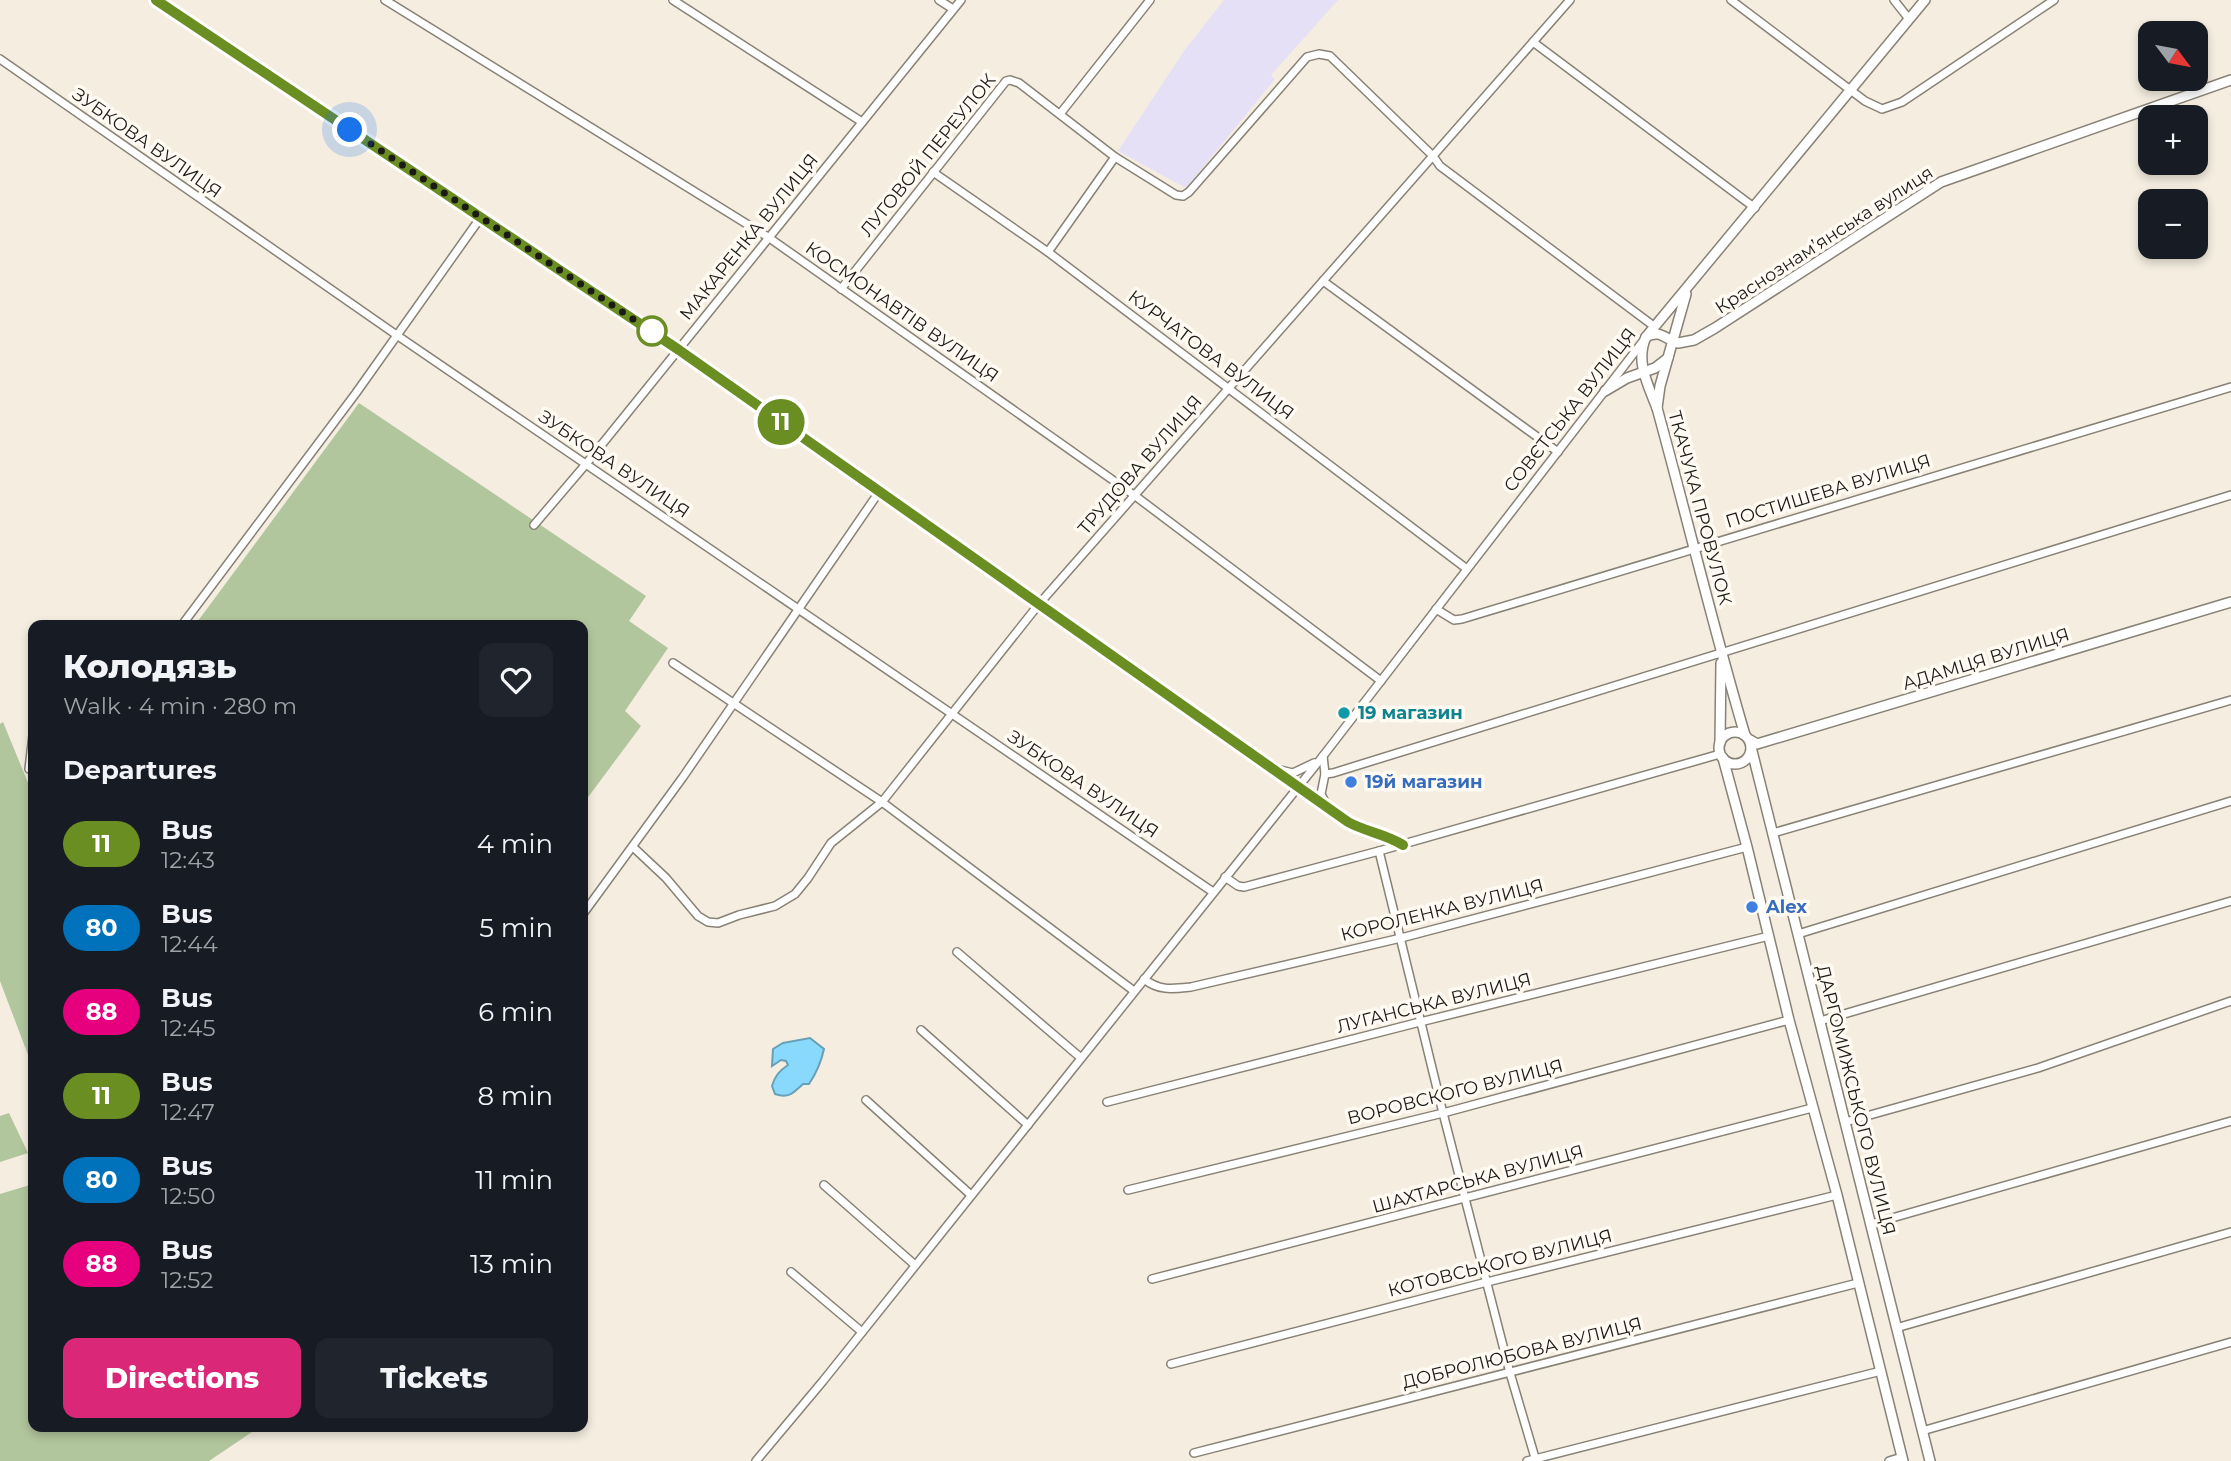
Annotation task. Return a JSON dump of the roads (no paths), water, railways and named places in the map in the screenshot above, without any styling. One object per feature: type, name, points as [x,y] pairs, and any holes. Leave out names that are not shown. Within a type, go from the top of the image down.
[{"type":"street","points":[[156,0],[679,350],[1330,810],[1365,832],[1394,838],[1403,845]]},
{"type":"street","name":"КОСМОНАВТІВ ВУЛИЦЯ","points":[[385,0],[768,237],[1134,495],[1381,681]]},
{"type":"street","points":[[673,0],[862,122]]},
{"type":"street","points":[[939,0],[953,9]]},
{"type":"street","name":"МАКАРЕНКА ВУЛИЦЯ","points":[[534,525],[961,0]]},
{"type":"street","points":[[1060,114],[1150,0]]},
{"type":"street","name":"ТРУДОВА ВУЛИЦЯ","points":[[633,847],[666,878],[698,916],[708,922],[718,923],[775,906],[795,894],[831,843],[883,802],[1039,604],[1570,0]]},
{"type":"street","points":[[1731,0],[1875,108],[1889,108],[1902,102],[2054,0]]},
{"type":"street","points":[[1894,0],[1909,19]]},
{"type":"street","name":"СОВЄТСЬКА ВУЛИЦЯ","points":[[756,1461],[1323,756],[1646,337],[1925,0]]},
{"type":"street","points":[[1533,42],[1755,208]]},
{"type":"street","name":"ЛУГОВОЙ ПЕРЕУЛОК","points":[[841,289],[1010,79],[1019,83],[1115,157],[1176,195],[1183,196],[1189,192],[1307,57],[1319,54],[1330,56],[1433,156]]},
{"type":"street","name":"ЗУБКОВА ВУЛИЦЯ","points":[[0,59],[398,337],[1213,892]]},
{"type":"street","name":"Краснознамʼянська вулиця","points":[[1673,342],[1684,343],[1715,328],[1941,182],[2231,79]]},
{"type":"street","points":[[1433,156],[1440,166],[1655,327]]},
{"type":"street","points":[[1048,252],[1115,157]]},
{"type":"street","name":"КУРЧАТОВА ВУЛИЦЯ","points":[[933,172],[1048,252],[1467,569]]},
{"type":"street","points":[[186,620],[398,337],[481,218]]},
{"type":"street","points":[[1323,281],[1558,452]]},
{"type":"street","name":"ТКАЧУКА ПРОВУЛОК","points":[[1688,289],[1657,408],[1696,547],[1721,654]]},
{"type":"street","points":[[1657,408],[1644,372],[1641,353],[1646,337],[1653,333],[1660,333],[1673,342]]},
{"type":"street","points":[[1605,391],[1627,378],[1662,364],[1669,357]]},
{"type":"street","name":"ПОСТИШЕВА ВУЛИЦЯ","points":[[1436,609],[1446,617],[1462,619],[2231,387]]},
{"type":"street","points":[[588,907],[734,704],[879,492]]},
{"type":"street","points":[[1325,774],[1334,774],[2231,495]]},
{"type":"street","name":"АДАМЦЯ ВУЛИЦЯ","points":[[1749,741],[1757,744],[2231,602]]},
{"type":"street","points":[[1721,654],[1722,756],[1903,1459],[1889,1461]]},
{"type":"street","name":"ДАРГОМИЖСЬКОГО ВУЛИЦЯ","points":[[1721,654],[1749,741],[1773,833],[1930,1461]]},
{"type":"street","points":[[673,663],[883,802],[1134,991]]},
{"type":"street","points":[[1773,833],[2231,700]]},
{"type":"street","points":[[1720,743],[1731,732],[1749,741],[1749,757],[1741,763],[1731,763],[1722,756]]},
{"type":"street","points":[[1267,765],[1293,774],[1323,756],[1325,774],[1321,794],[1330,810]]},
{"type":"street","points":[[1225,877],[1244,887],[1722,756]]},
{"type":"street","points":[[1798,934],[2231,801]]},
{"type":"street","name":"КОРОЛЕНКА ВУЛИЦЯ","points":[[1144,979],[1152,986],[1166,989],[1191,986],[1401,938],[1747,846]]},
{"type":"street","points":[[1379,851],[1443,1113],[1533,1460],[1881,1371]]},
{"type":"street","points":[[1819,1021],[2231,901]]},
{"type":"street","name":"ЛУГАНСЬКА ВУЛИЦЯ","points":[[1107,1102],[1420,1021],[1769,936]]},
{"type":"street","points":[[957,952],[1081,1058]]},
{"type":"street","points":[[1845,1122],[2038,1068],[2231,1002]]},
{"type":"street","name":"ВОРОВСКОГО ВУЛИЦЯ","points":[[1128,1190],[1443,1113],[1789,1020]]},
{"type":"street","points":[[921,1030],[1028,1125]]},
{"type":"street","points":[[866,1100],[971,1195]]},
{"type":"street","name":"ШАХТАРСЬКА ВУЛИЦЯ","points":[[1152,1279],[1812,1108]]},
{"type":"street","points":[[1871,1224],[2231,1121]]},
{"type":"street","points":[[824,1185],[915,1265]]},
{"type":"street","name":"КОТОВСЬКОГО ВУЛИЦЯ","points":[[1171,1364],[1837,1195]]},
{"type":"street","points":[[1896,1328],[2231,1232]]},
{"type":"street","points":[[791,1272],[862,1332]]},
{"type":"street","name":"ДОБРОЛЮБОВА ВУЛИЦЯ","points":[[1194,1453],[1858,1283]]},
{"type":"street","points":[[1922,1432],[2231,1342]]},
{"type":"water","points":[[810,1038],[824,1049],[812,1080],[788,1095],[775,1094],[772,1086],[774,1079],[788,1065],[781,1060],[772,1066],[773,1049],[783,1043]]},
{"type":"place","name":"19 магазин","points":[[1344,713]]},
{"type":"place","name":"19й магазин","points":[[1351,782]]},
{"type":"place","name":"Alex","points":[[1752,907]]}]
